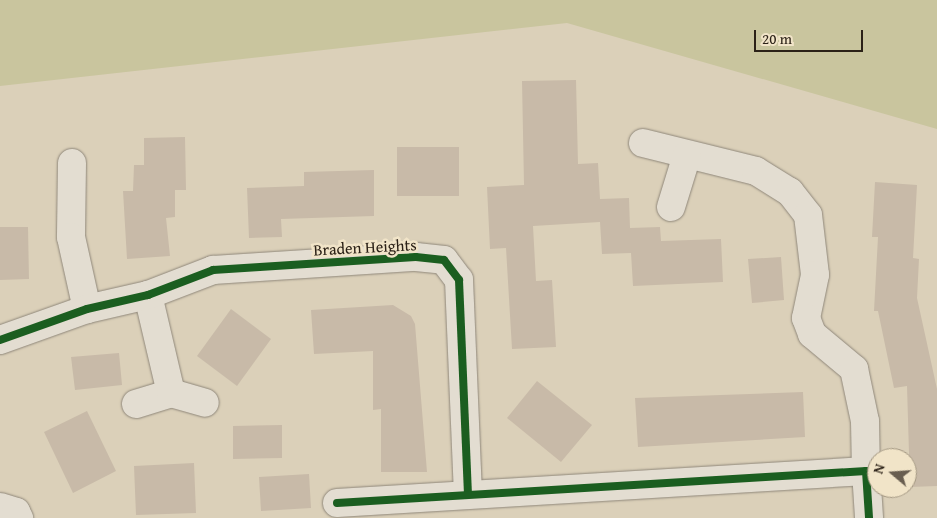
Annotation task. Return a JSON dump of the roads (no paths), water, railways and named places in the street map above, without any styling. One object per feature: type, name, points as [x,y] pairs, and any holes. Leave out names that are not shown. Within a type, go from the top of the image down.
[{"type":"street","points":[[644,143],[756,171],[790,192],[808,215],[815,276],[806,318],[812,334],[854,369],[865,421],[869,518]]},
{"type":"street","points":[[671,207],[688,155]]},
{"type":"street","points":[[72,163],[71,237],[87,310]]},
{"type":"street","name":"Braden Heights","points":[[0,340],[87,310],[148,295],[213,270],[416,257],[444,260],[459,280],[468,493]]},
{"type":"street","points":[[148,295],[171,393]]},
{"type":"street","points":[[136,404],[171,393],[204,403]]},
{"type":"street","points":[[337,503],[380,509],[468,493],[866,471]]},
{"type":"street","points":[[0,507],[16,512],[19,518]]}]
